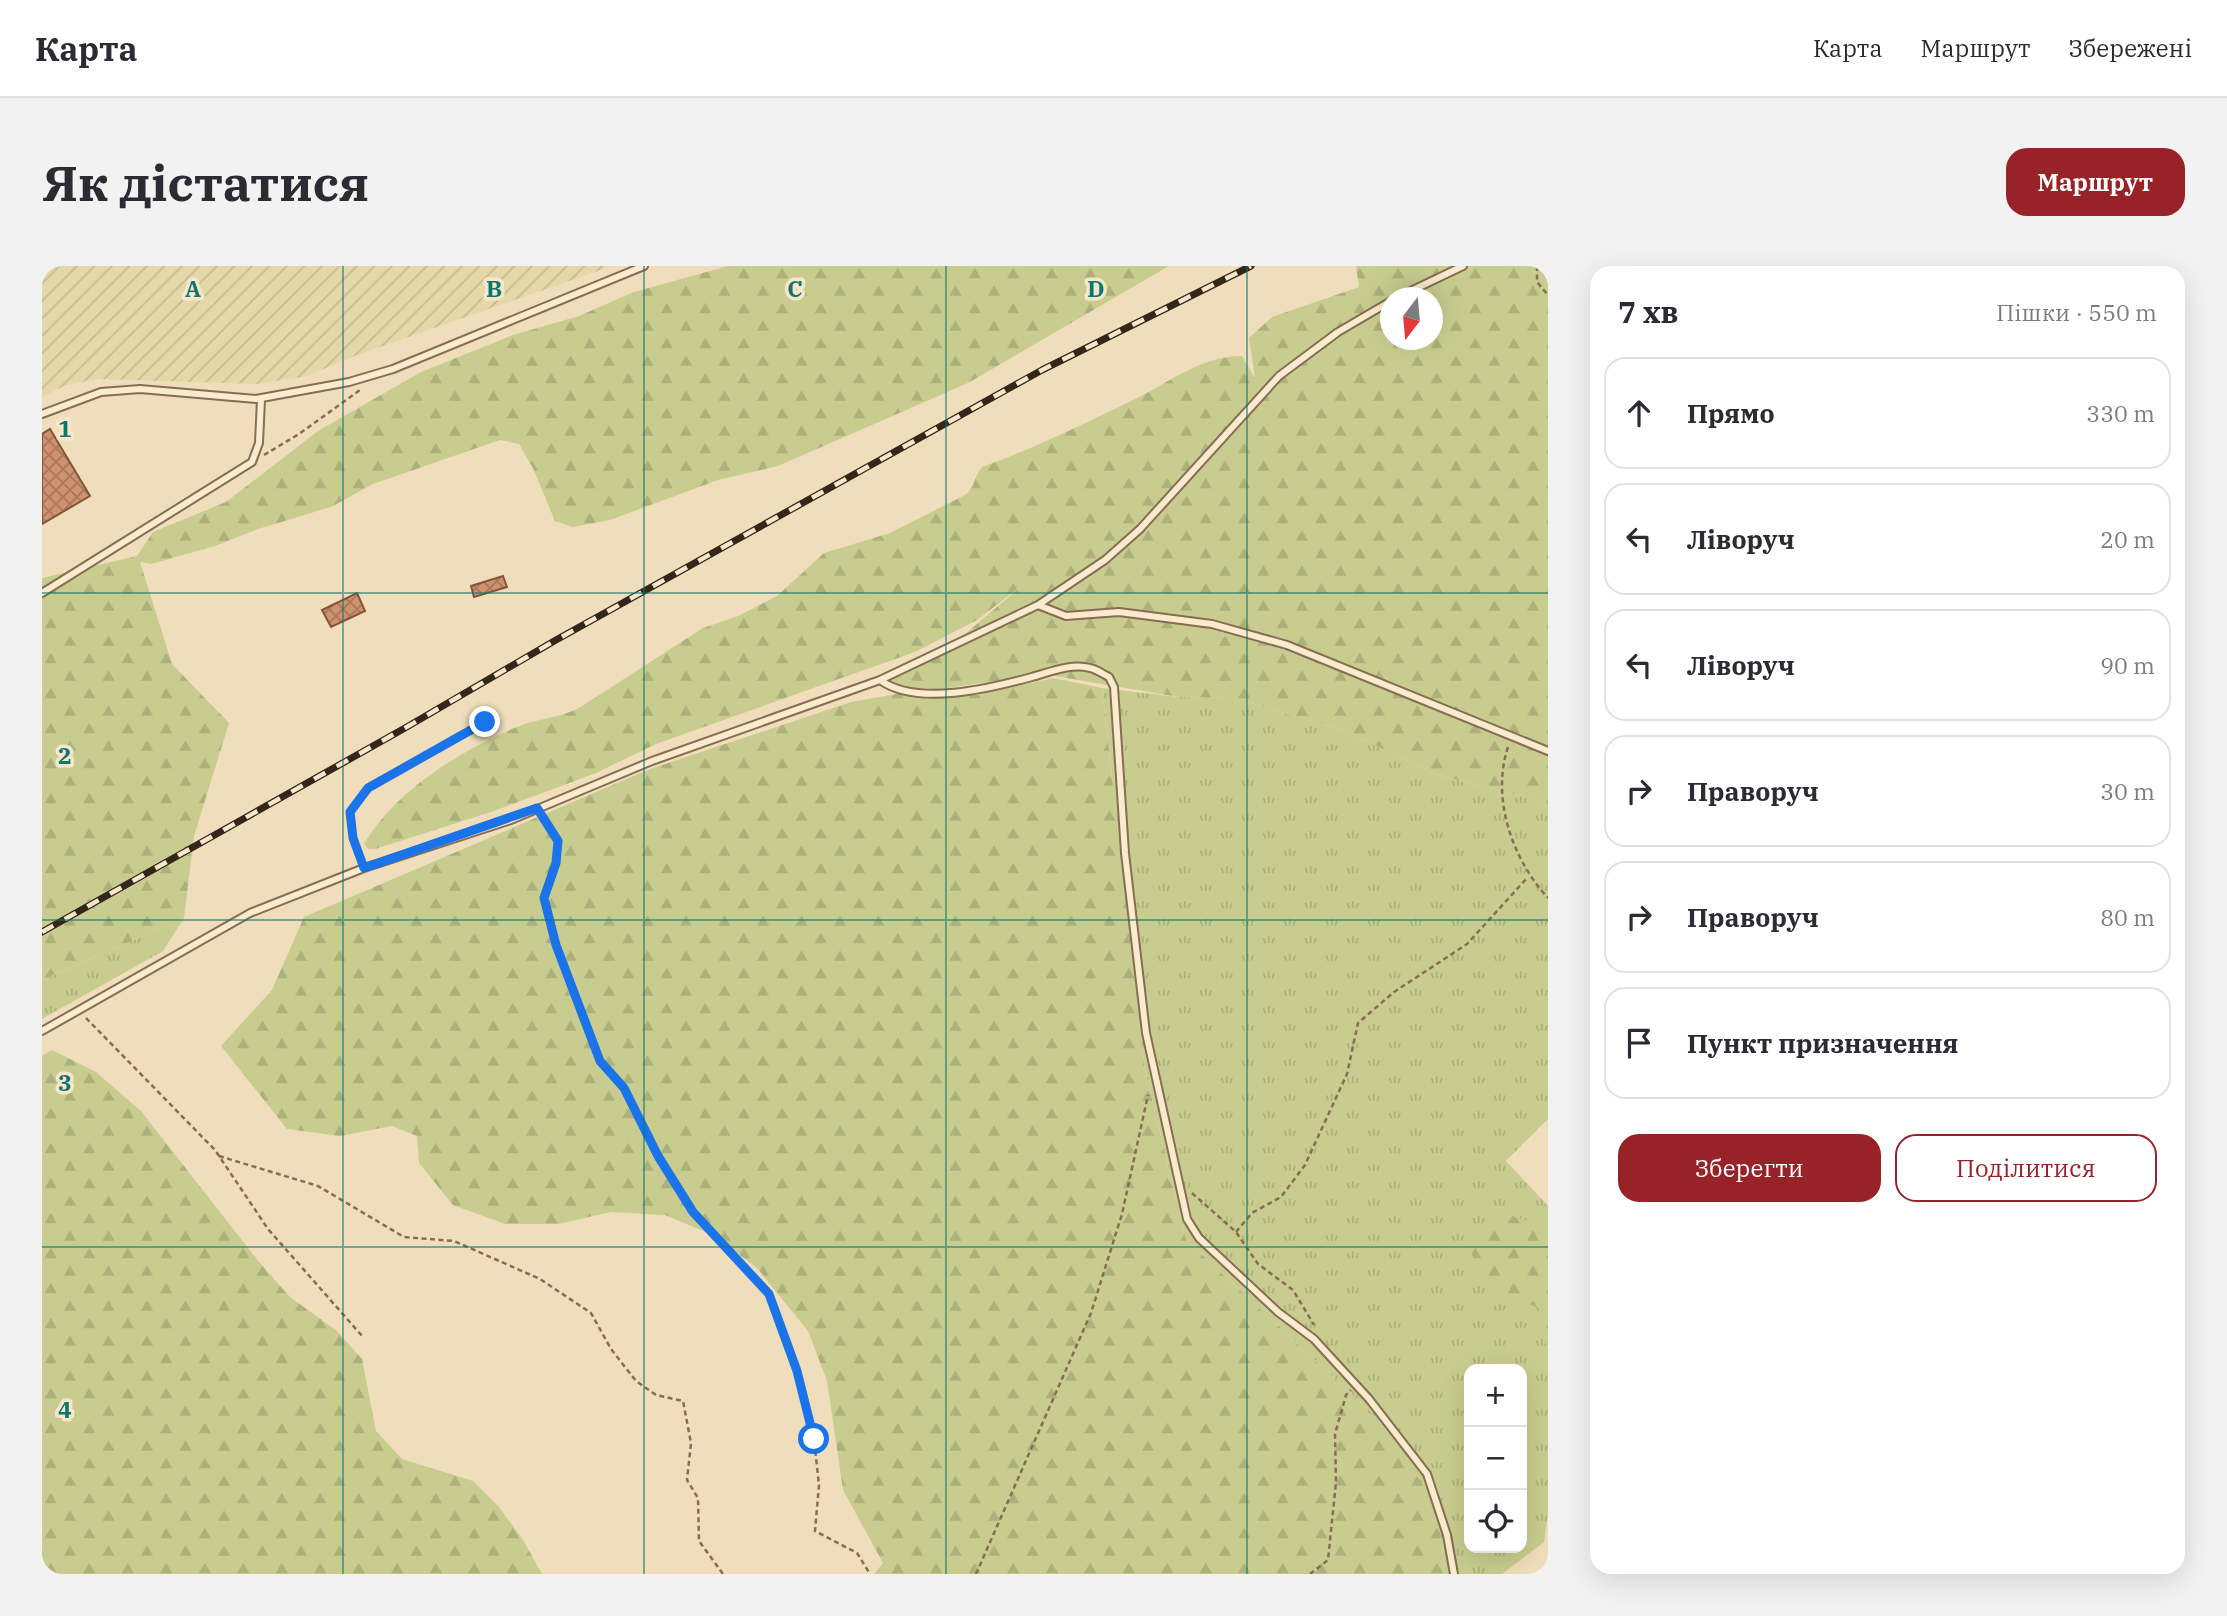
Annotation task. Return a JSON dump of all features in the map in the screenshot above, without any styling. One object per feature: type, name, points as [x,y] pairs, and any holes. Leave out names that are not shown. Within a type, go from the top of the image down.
[{"type":"lane","points":[[42,414],[101,392],[140,389],[261,399],[349,382],[393,369],[644,266]]},
{"type":"lane","points":[[1419,287],[1463,266]]},
{"type":"lane","points":[[42,1031],[250,913],[364,868],[537,808],[652,761],[880,680],[1038,605],[1105,560],[1140,529],[1279,376],[1338,332],[1380,307]]},
{"type":"lane","points":[[42,593],[252,462],[259,443],[261,399]]},
{"type":"lane","points":[[1038,605],[1066,616],[1119,612],[1212,624],[1287,645],[1548,751]]},
{"type":"lane","points":[[880,680],[891,688],[933,694],[996,687],[1069,667],[1090,668],[1109,677],[1114,687],[1125,853],[1146,1033],[1187,1219],[1199,1238],[1278,1312],[1314,1339],[1356,1385],[1427,1474],[1447,1535],[1454,1574]]},
{"type":"path","points":[[1537,266],[1537,282],[1548,295]]},
{"type":"path","points":[[252,462],[299,434],[361,389]]},
{"type":"path","points":[[364,868],[353,838],[350,812],[368,788],[485,722]]},
{"type":"path","points":[[1512,737],[1502,766],[1506,815],[1513,846],[1528,877],[1548,898]]},
{"type":"path","points":[[537,808],[558,841],[556,863],[544,898],[556,945],[600,1061],[624,1088],[658,1156],[693,1212],[769,1294],[797,1371],[814,1439],[819,1485],[815,1531],[857,1553],[870,1574]]},
{"type":"path","points":[[1236,1232],[1252,1213],[1281,1197],[1305,1165],[1347,1074],[1358,1023],[1394,992],[1467,944],[1528,877]]},
{"type":"path","points":[[80,1011],[219,1156],[268,1229],[363,1336]]},
{"type":"path","points":[[976,1574],[1091,1313],[1122,1213],[1149,1093]]},
{"type":"path","points":[[219,1156],[318,1186],[404,1237],[453,1241],[494,1258],[540,1279],[592,1313],[611,1349],[636,1381],[656,1395],[683,1401],[691,1443],[687,1480],[698,1498],[699,1541],[723,1574]]},
{"type":"path","points":[[1179,1185],[1205,1203],[1236,1232],[1258,1264],[1293,1290],[1320,1335]]},
{"type":"path","points":[[1310,1574],[1328,1560],[1336,1482],[1335,1434],[1346,1395],[1356,1385]]},
{"type":"shaded area","points":[[42,266],[612,266],[357,355],[307,376],[258,384],[99,379],[66,385],[42,397]]},
{"type":"green space","points":[[728,266],[1169,266],[968,383],[778,466],[718,480],[610,520],[573,527],[555,521],[533,468],[519,444],[500,440],[373,484],[331,507],[258,529],[215,546],[151,564],[140,562],[172,664],[229,723],[194,836],[184,918],[42,980],[42,578],[137,556],[153,532],[226,502],[318,431],[421,372],[513,335],[579,316],[634,292]]},
{"type":"green space","points":[[1356,266],[1548,266],[1548,807],[1529,798],[1438,775],[1347,732],[1234,698],[1179,697],[1043,674],[920,692],[880,680],[950,647],[1024,584],[977,620],[915,652],[656,744],[596,773],[491,812],[375,849],[368,849],[364,844],[393,807],[431,774],[452,760],[525,724],[579,708],[703,628],[738,616],[777,596],[824,553],[890,533],[965,495],[982,467],[1057,436],[1211,361],[1242,356],[1255,378],[1249,338],[1272,317],[1359,287]]},
{"type":"green space","points":[[1053,678],[1102,688],[1145,1070],[1186,1240],[1361,1403],[1426,1488],[1442,1538],[1444,1574],[874,1574],[883,1563],[843,1490],[827,1381],[808,1331],[757,1268],[713,1235],[665,1215],[611,1212],[558,1224],[505,1224],[453,1205],[419,1163],[417,1136],[392,1126],[340,1136],[287,1129],[221,1046],[272,990],[304,917],[650,769],[851,702],[902,693],[977,695]]},
{"type":"green space","points":[[1102,688],[1179,697],[1234,698],[1347,732],[1438,775],[1529,798],[1548,807],[1548,1119],[1506,1161],[1548,1206],[1548,1513],[1544,1542],[1502,1574],[1444,1574],[1442,1538],[1361,1403],[1186,1240],[1145,1070]]},
{"type":"green space","points":[[184,918],[163,951],[42,1019],[42,980]]},
{"type":"green space","points":[[52,1050],[96,1072],[141,1111],[259,1262],[290,1297],[337,1331],[362,1359],[376,1431],[402,1459],[473,1481],[499,1507],[523,1540],[542,1574],[42,1574],[42,1056]]},
{"type":"green space","points":[[1512,1216],[1548,1227],[1548,1346],[1544,1341],[1540,1309],[1480,1281],[1470,1248]]},
{"type":"building","points":[[50,429],[90,496],[42,524],[42,434]]},
{"type":"building","points":[[503,576],[507,587],[474,597],[471,586]]},
{"type":"building","points":[[357,593],[365,611],[331,627],[322,610]]},
{"type":"railway","points":[[42,932],[556,640],[1042,370],[1251,266]]},
{"type":"route","points":[[485,722],[368,788],[350,812],[353,838],[364,868],[510,820],[537,808],[558,841],[556,863],[544,898],[556,945],[600,1061],[624,1088],[658,1156],[693,1212],[769,1294],[797,1371],[814,1439]]}]
